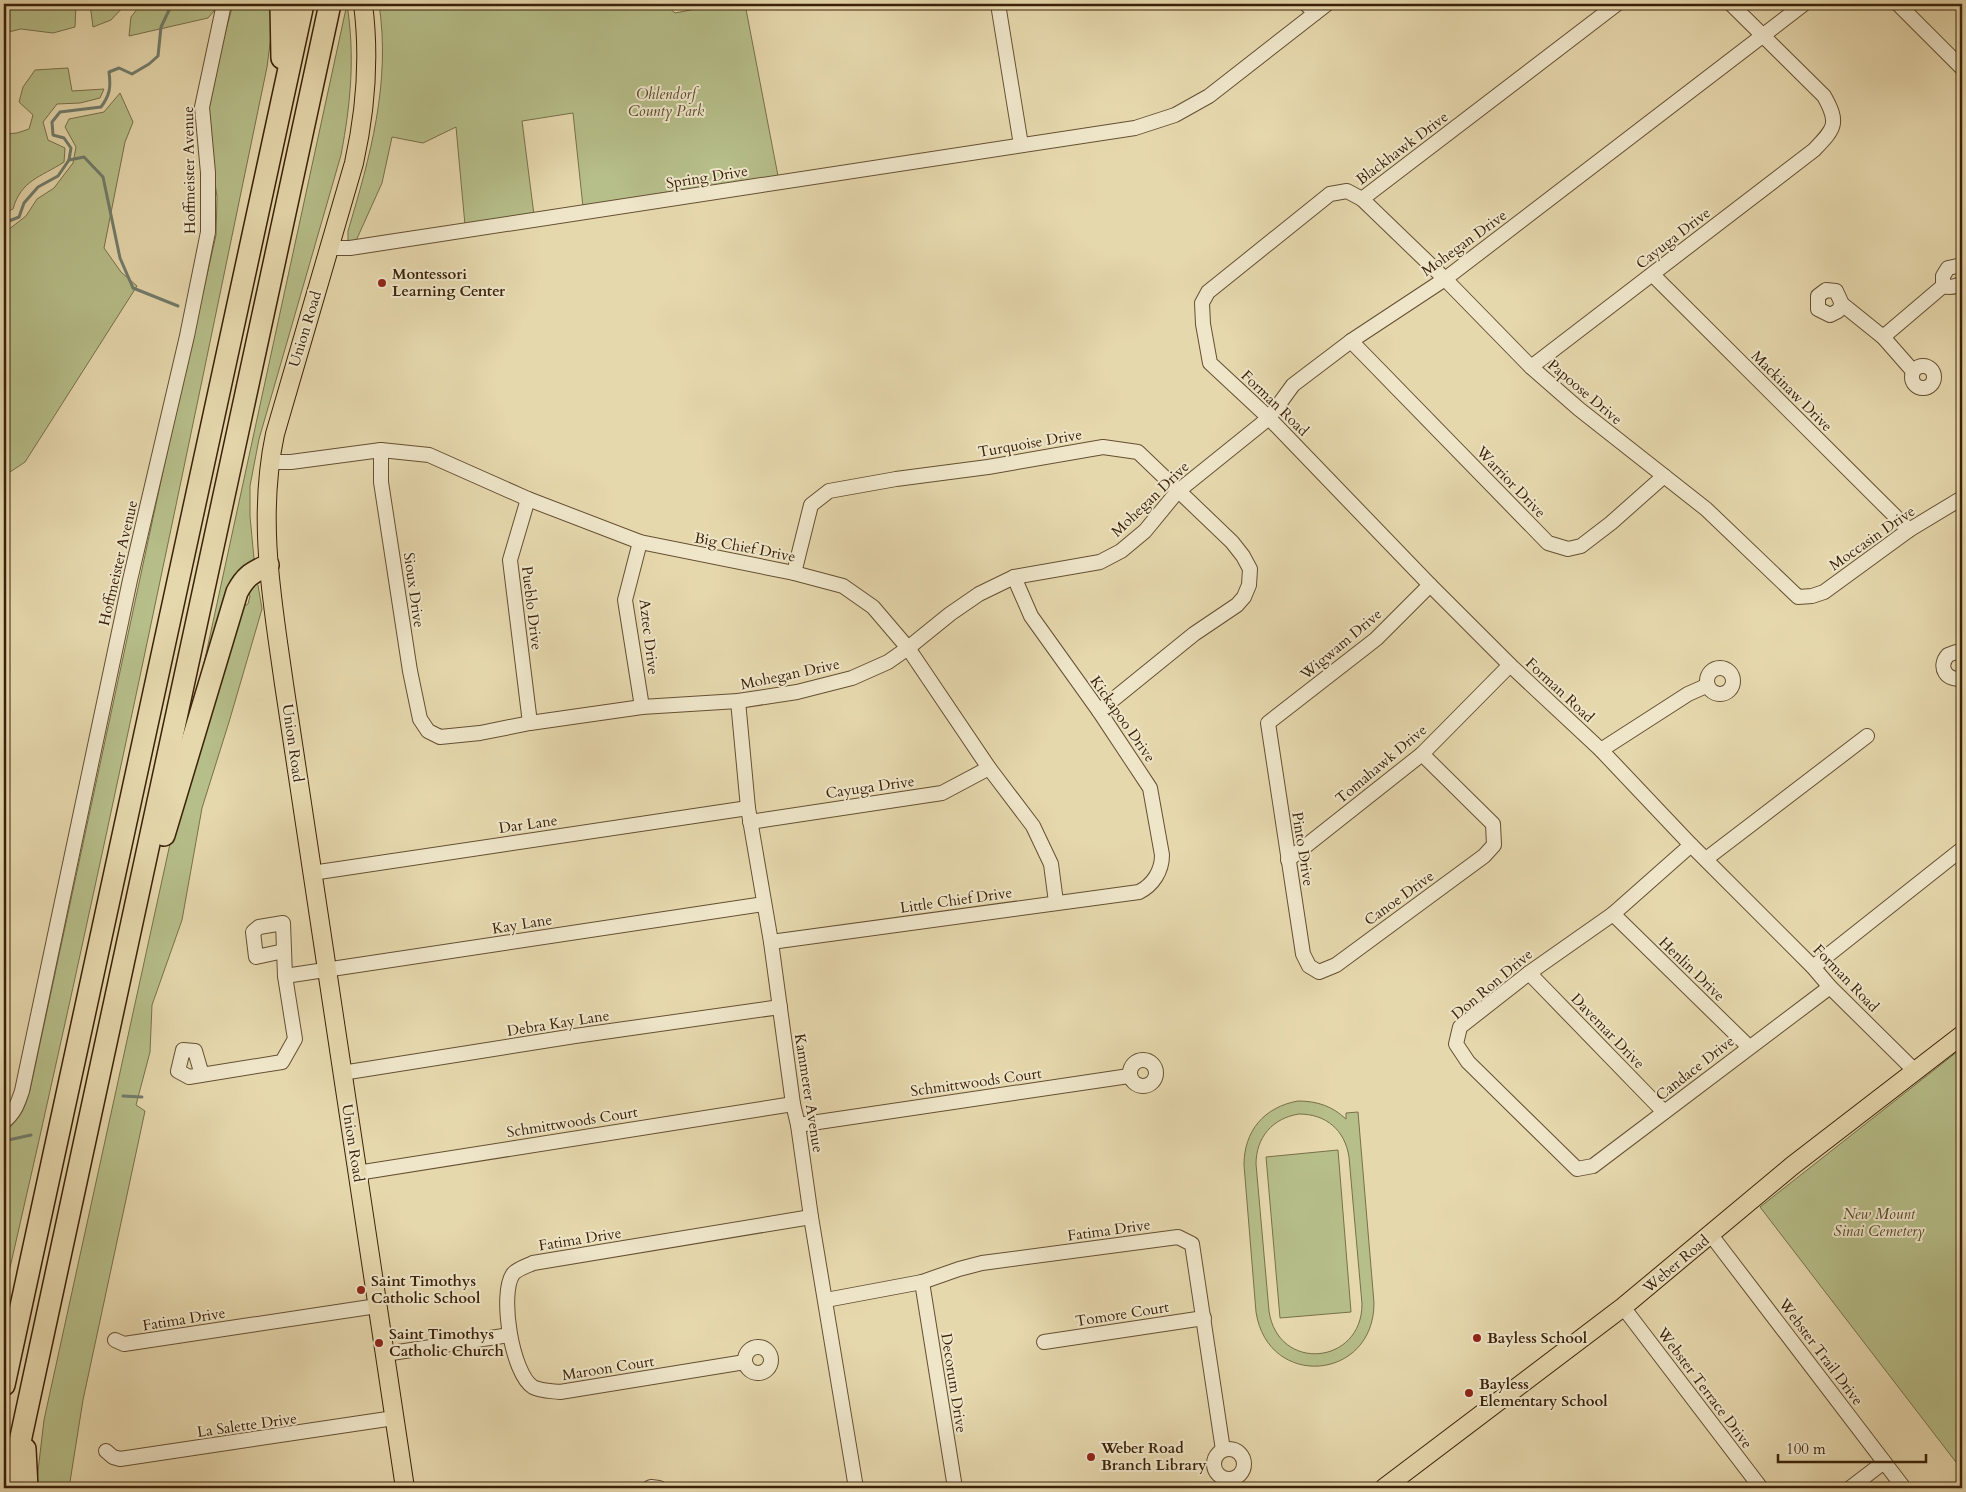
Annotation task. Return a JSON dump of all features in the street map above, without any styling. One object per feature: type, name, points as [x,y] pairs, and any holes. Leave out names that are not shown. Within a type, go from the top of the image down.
[{"type":"highway","points":[[281,4],[283,93]]},
{"type":"highway","points":[[4,1385],[303,4]]},
{"type":"highway","points":[[10,1488],[330,4]]},
{"type":"highway","points":[[144,868],[163,838],[237,592],[251,573],[268,565]]},
{"type":"highway","points":[[24,1417],[27,1488]]},
{"type":"main road","name":"Union Road","points":[[363,8],[368,56],[362,128],[354,163],[282,409],[270,462],[266,516],[268,565],[312,873],[405,1488]]},
{"type":"main road","name":"Weber Road","points":[[1384,1488],[1624,1307],[1786,1172],[1962,1035]]},
{"type":"street","name":"Hoffmeister Avenue","points":[[4,1121],[18,1105],[22,1091],[128,590],[187,336],[208,232],[208,173],[202,107],[224,4]]},
{"type":"street","points":[[998,4],[1021,146]]},
{"type":"street","points":[[1310,8],[1327,4]]},
{"type":"street","name":"Blackhawk Drive","points":[[1203,324],[1202,303],[1208,292],[1330,194],[1347,191],[1362,199],[1617,4]]},
{"type":"street","points":[[1731,4],[1764,36]]},
{"type":"street","name":"Mohegan Drive","points":[[428,731],[440,737],[457,736],[530,723],[642,707],[738,701],[797,692],[852,678],[888,662],[978,594],[1014,577],[1100,562],[1121,551],[1145,531],[1177,492],[1269,418],[1293,386],[1351,341],[1445,279],[1804,4]]},
{"type":"street","points":[[1898,4],[1962,68]]},
{"type":"street","name":"Spring Drive","points":[[329,248],[350,248],[1021,146],[1154,123],[1193,106],[1233,78],[1310,8]]},
{"type":"street","name":"Cayuga Drive","points":[[1531,367],[1814,150],[1832,131],[1833,111],[1824,96],[1764,36]]},
{"type":"street","name":"Papoose Drive","points":[[1362,199],[1445,279],[1531,367],[1579,409],[1706,509],[1798,597]]},
{"type":"street","points":[[1943,286],[1943,276],[1948,268],[1962,265]]},
{"type":"street","name":"Mackinaw Drive","points":[[1653,275],[1909,530]]},
{"type":"street","points":[[1882,337],[1943,286],[1957,286],[1962,283]]},
{"type":"street","points":[[1842,304],[1882,337],[1912,370]]},
{"type":"street","name":"Forman Road","points":[[1203,324],[1210,363],[1269,418],[1510,665],[1600,750],[1690,845],[1915,1071]]},
{"type":"street","name":"Warrior Drive","points":[[1351,341],[1548,544],[1568,548],[1581,546],[1611,523],[1664,476]]},
{"type":"street","name":"Turquoise Drive","points":[[794,573],[811,506],[829,492],[896,479],[988,467],[1103,447],[1138,452],[1177,492],[1232,542],[1250,569],[1249,586],[1244,597],[1237,605],[1187,639],[1099,711]]},
{"type":"street","name":"Big Chief Drive","points":[[270,462],[291,462],[381,450],[429,455],[528,499],[640,542],[794,573],[844,586],[873,607],[908,648],[989,768],[1037,834],[1051,864],[1056,902]]},
{"type":"street","name":"Sioux Drive","points":[[381,450],[382,482],[410,671],[420,720],[428,731]]},
{"type":"street","name":"Moccasin Drive","points":[[1798,597],[1812,596],[1824,592],[1909,530],[1962,498]]},
{"type":"street","name":"Pueblo Drive","points":[[528,499],[510,560],[530,723]]},
{"type":"street","name":"Aztec Drive","points":[[640,542],[625,600],[642,707]]},
{"type":"street","name":"Kickapoo Drive","points":[[1014,577],[1031,616],[1099,711],[1150,788],[1162,863],[1156,879],[1145,889]]},
{"type":"street","name":"Wigwam Drive","points":[[1268,723],[1376,639],[1430,585]]},
{"type":"street","points":[[1962,654],[1956,652],[1948,655],[1943,666],[1950,678],[1962,678]]},
{"type":"street","name":"Tomahawk Drive","points":[[1288,860],[1422,754],[1510,665]]},
{"type":"street","points":[[1600,750],[1688,694],[1706,686]]},
{"type":"street","name":"Kammerer Avenue","points":[[738,701],[749,815],[771,942],[792,1104],[798,1124],[811,1217],[856,1488]]},
{"type":"street","name":"Pinto Drive","points":[[1268,723],[1303,954],[1309,966],[1319,972]]},
{"type":"street","points":[[1706,859],[1867,736]]},
{"type":"street","name":"Canoe Drive","points":[[1319,972],[1336,965],[1484,856],[1494,845],[1493,824],[1422,754]]},
{"type":"street","name":"Cayuga Drive","points":[[749,815],[942,793],[989,768]]},
{"type":"street","name":"Dar Lane","points":[[312,873],[749,815]]},
{"type":"street","name":"Don Ron Drive","points":[[1577,1169],[1468,1062],[1456,1044],[1460,1027],[1529,973],[1613,914],[1690,845]]},
{"type":"street","points":[[1813,967],[1962,849]]},
{"type":"street","name":"Little Chief Drive","points":[[771,942],[1138,892],[1145,889]]},
{"type":"street","name":"Kay Lane","points":[[285,976],[764,904]]},
{"type":"street","name":"Henlin Drive","points":[[1613,914],[1749,1047]]},
{"type":"street","points":[[202,1075],[282,1062],[295,1039],[285,976],[284,951]]},
{"type":"street","name":"Davemar Drive","points":[[1529,973],[1664,1112]]},
{"type":"street","name":"Candace Drive","points":[[1577,1169],[1593,1166],[1830,987]]},
{"type":"street","name":"Debra Kay Lane","points":[[342,1073],[575,1036],[780,1007]]},
{"type":"street","name":"Schmittwoods Court","points":[[798,1124],[1129,1076]]},
{"type":"street","name":"Schmittwoods Court","points":[[357,1173],[792,1104]]},
{"type":"street","name":"Fatima Drive","points":[[510,1335],[509,1282],[514,1272],[533,1263],[811,1217]]},
{"type":"street","name":"Webster Trail Drive","points":[[1711,1235],[1904,1488]]},
{"type":"street","name":"Fatima Drive","points":[[826,1300],[922,1282],[982,1263],[1178,1237],[1192,1244],[1223,1450]]},
{"type":"street","name":"Decorum Drive","points":[[922,1282],[955,1488]]},
{"type":"street","name":"Fatima Drive","points":[[115,1340],[124,1344],[378,1306]]},
{"type":"street","name":"Webster Terrace Drive","points":[[1624,1307],[1761,1488]]},
{"type":"street","name":"Tomore Court","points":[[1044,1342],[1204,1318]]},
{"type":"street","points":[[385,1354],[510,1335]]},
{"type":"street","name":"Maroon Court","points":[[510,1335],[522,1373],[533,1387],[560,1392],[745,1362]]},
{"type":"street","name":"La Salette Drive","points":[[106,1451],[113,1457],[120,1459],[320,1431],[394,1418]]},
{"type":"street","points":[[1850,1488],[1884,1462]]},
{"type":"street","points":[[649,1488],[659,1488]]},
{"type":"green space","points":[[4,4],[76,4],[75,27],[53,33],[21,29],[4,33]]},
{"type":"green space","points":[[90,4],[126,4],[111,20],[93,27]]},
{"type":"green space","points":[[141,4],[216,4],[214,11],[208,18],[129,36],[131,17]]},
{"type":"green space","points":[[233,4],[274,4],[267,67],[106,835],[4,1294],[4,1143],[6,1135],[23,1109],[30,1090],[167,453],[216,235],[217,197],[206,118],[216,67]]},
{"type":"green space","points":[[347,4],[351,42],[351,79],[341,155],[259,439],[250,486],[250,516],[254,559],[242,570],[195,705]]},
{"type":"green space","name":"Ohlendorf County Park","points":[[379,4],[665,4],[675,13],[721,4],[745,4],[778,176],[583,207],[573,113],[522,121],[534,215],[465,225],[456,127],[423,143],[392,137],[382,183],[355,243],[348,240],[348,231],[371,147],[380,91],[382,33]]},
{"type":"green space","points":[[68,68],[72,91],[104,89],[100,98],[80,103],[57,104],[43,122],[48,140],[65,148],[64,162],[27,185],[21,192],[13,209],[4,213],[4,134],[17,133],[29,129],[33,115],[19,102],[23,87],[35,70]]},
{"type":"green space","points":[[120,93],[133,122],[125,142],[104,248],[121,272],[137,286],[25,462],[4,476],[4,230],[8,230],[26,216],[37,199],[54,188],[73,163],[76,147],[65,127],[69,119],[104,112]]},
{"type":"green space","points":[[255,584],[258,585],[262,609],[202,808],[182,920],[152,1005],[150,1052],[136,1105],[145,1111],[83,1400],[69,1488],[36,1488],[44,1420],[173,830],[242,607],[248,604],[250,596],[248,592]]},
{"type":"green space","name":"New Mount Sinai Cemetery","points":[[1962,1048],[1962,1470],[1760,1207]]},
{"type":"green space","points":[[1298,1101],[1318,1103],[1330,1108],[1346,1119],[1346,1113],[1358,1112],[1374,1303],[1369,1329],[1357,1348],[1340,1361],[1320,1366],[1299,1364],[1280,1354],[1265,1337],[1256,1312],[1244,1165],[1245,1153],[1252,1131],[1258,1122],[1275,1109]],"holes":[[[1299,1114],[1326,1120],[1333,1125],[1347,1147],[1362,1304],[1358,1324],[1349,1340],[1335,1349],[1319,1354],[1302,1352],[1287,1345],[1276,1331],[1269,1311],[1256,1164],[1259,1145],[1274,1124],[1290,1116]]]},
{"type":"green space","points":[[1338,1150],[1351,1312],[1280,1318],[1266,1157]]},
{"type":"waterway","points":[[4,223],[19,217],[24,203],[38,187],[58,176],[69,160],[71,148],[64,138],[53,135],[52,122],[60,112],[101,107],[109,91],[109,72],[119,68],[132,74],[158,56],[161,27],[172,4]]},
{"type":"waterway","points":[[69,160],[84,157],[103,177],[120,258],[133,288],[178,306]]},
{"type":"waterway","points":[[123,1096],[142,1097]]},
{"type":"waterway","points":[[4,1141],[31,1135]]},
{"type":"place","name":"Montessori Learning Center","points":[[382,283]]},
{"type":"place","name":"Saint Timothys Catholic School","points":[[361,1290]]},
{"type":"place","name":"Bayless School","points":[[1477,1338]]},
{"type":"place","name":"Saint Timothys Catholic Church","points":[[379,1343]]},
{"type":"place","name":"Bayless Elementary School","points":[[1469,1393]]},
{"type":"place","name":"Weber Road Branch Library","points":[[1091,1457]]}]
